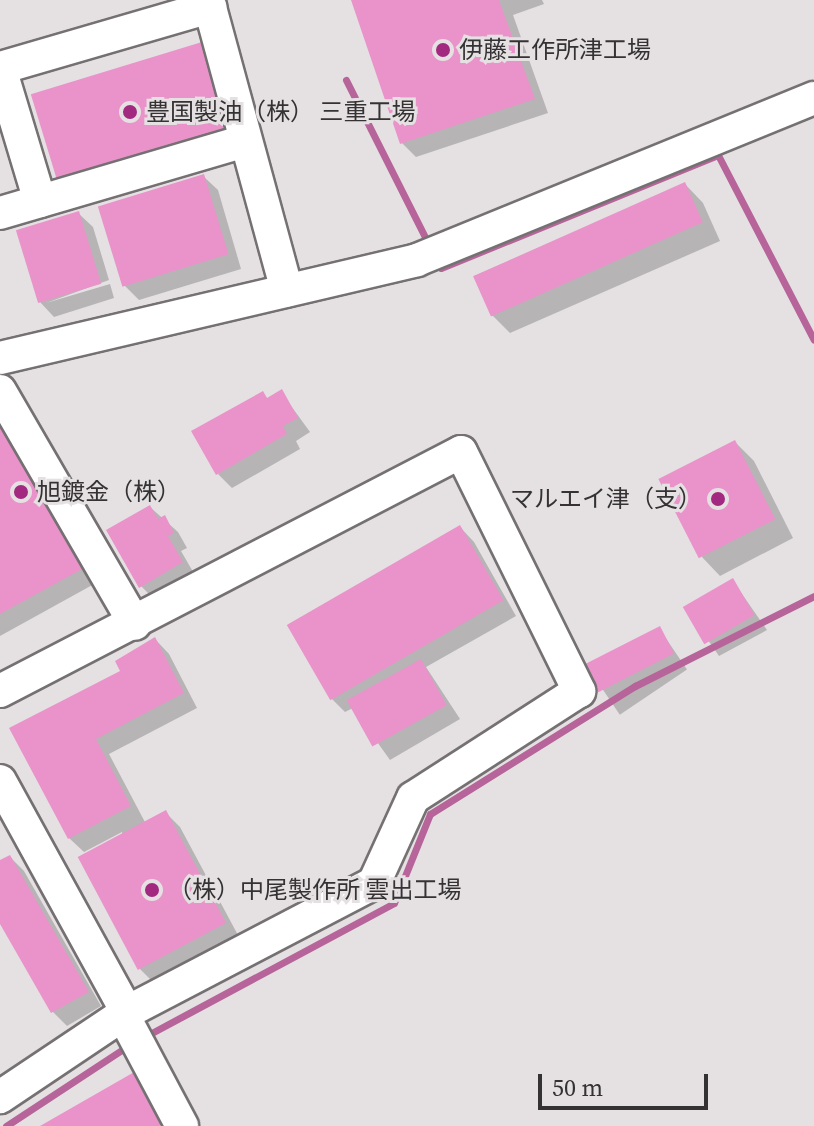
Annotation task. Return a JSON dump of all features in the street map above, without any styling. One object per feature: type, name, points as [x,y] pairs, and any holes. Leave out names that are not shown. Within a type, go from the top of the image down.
[{"type":"street","points":[[40,201],[0,68],[209,3],[244,141],[287,290]]},
{"type":"street","points":[[0,358],[433,253],[814,98]]},
{"type":"street","points":[[0,213],[244,141]]},
{"type":"street","points":[[0,391],[135,624]]},
{"type":"street","points":[[0,691],[135,624],[461,452],[579,691],[413,798],[374,883],[131,1027],[0,1097]]},
{"type":"street","points":[[0,781],[182,1126]]},
{"type":"building","name":"伊藤工作所津工場","points":[[351,0],[499,0],[535,99],[400,144]]},
{"type":"building","name":"豊国製油（株） 三重工場","points":[[202,42],[228,128],[57,180],[31,94]]},
{"type":"building","points":[[204,174],[229,254],[122,287],[98,206]]},
{"type":"building","points":[[685,182],[703,222],[491,317],[473,276]]},
{"type":"building","points":[[79,211],[101,284],[38,303],[16,230]]},
{"type":"building","points":[[282,389],[298,418],[283,426],[287,434],[216,475],[191,431],[263,391],[267,398]]},
{"type":"building","name":"旭鍍金（株）","points":[[0,415],[84,568],[0,614]]},
{"type":"building","name":"マルエイ津（支）","points":[[735,440],[775,519],[699,558],[658,479]]},
{"type":"building","points":[[150,505],[158,519],[165,515],[174,533],[168,536],[183,562],[139,588],[106,530]]},
{"type":"building","points":[[460,525],[504,600],[330,700],[287,625]]},
{"type":"building","points":[[733,578],[755,615],[704,644],[683,607]]},
{"type":"building","points":[[660,626],[674,654],[598,692],[584,665]]},
{"type":"building","points":[[155,637],[184,693],[96,739],[131,806],[68,839],[9,728],[120,671],[115,661]]},
{"type":"building","points":[[421,659],[447,705],[372,747],[347,700]]},
{"type":"building","name":"（株）中尾製作所 雲出工場","points":[[166,810],[226,923],[138,970],[78,857]]},
{"type":"building","points":[[10,855],[89,992],[51,1013],[0,924],[0,860]]},
{"type":"building","points":[[136,1071],[165,1123],[159,1126],[40,1126]]},
{"type":"waterway","points":[[346,80],[429,245]]},
{"type":"waterway","points":[[436,259],[441,268],[718,155],[814,340]]},
{"type":"waterway","points":[[146,1036],[394,903],[430,814],[635,686],[814,596]]},
{"type":"waterway","points":[[6,1126],[131,1044]]},
{"type":"place","name":"伊藤工作所津工場","points":[[443,50]]},
{"type":"place","name":"豊国製油（株） 三重工場","points":[[130,112]]},
{"type":"place","name":"旭鍍金（株）","points":[[21,492]]},
{"type":"place","name":"マルエイ津（支）","points":[[718,499]]},
{"type":"place","name":"（株）中尾製作所 雲出工場","points":[[152,890]]}]
